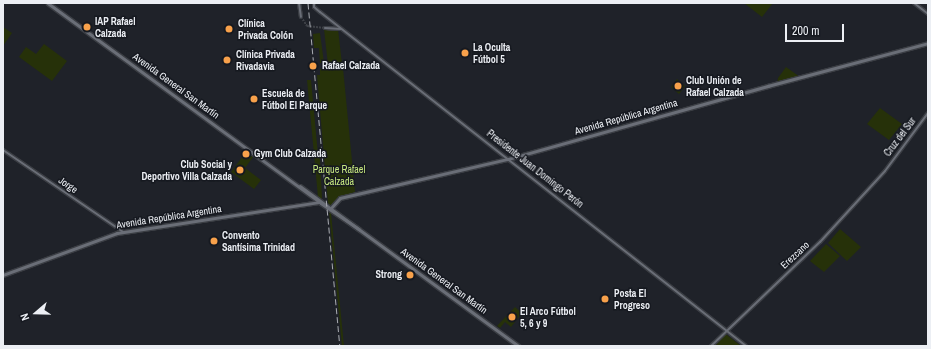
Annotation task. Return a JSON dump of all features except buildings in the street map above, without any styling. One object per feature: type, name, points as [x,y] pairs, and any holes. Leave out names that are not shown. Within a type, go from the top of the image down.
[{"type":"main road","name":"Avenida General San Martín","points":[[48,3],[519,346]]},
{"type":"main road","name":"Avenida República Argentina","points":[[331,208],[340,198],[508,159],[928,43]]},
{"type":"main road","name":"Avenida General San Martín","points":[[294,182],[319,202],[359,229]]},
{"type":"main road","name":"Avenida República Argentina","points":[[3,275],[123,232],[319,202]]},
{"type":"street","points":[[299,3],[301,17]]},
{"type":"street","name":"Presidente Juan Domingo Perón","points":[[314,3],[314,7],[746,346]]},
{"type":"street","points":[[914,3],[928,14]]},
{"type":"street","points":[[325,28],[342,29]]},
{"type":"street","name":"Cruz del Sur","points":[[884,171],[928,113]]},
{"type":"street","name":"Jorge","points":[[3,150],[123,232]]},
{"type":"street","name":"Erezcano","points":[[711,346],[726,330],[804,259],[884,171]]},
{"type":"green space","points":[[744,3],[773,3],[762,17]]},
{"type":"green space","points":[[3,27],[12,33],[3,46]]},
{"type":"green space","points":[[324,29],[338,29],[342,64],[328,65]]},
{"type":"green space","points":[[320,33],[324,63],[320,63],[319,48],[314,48],[313,34]]},
{"type":"green space","points":[[44,44],[67,61],[52,81],[19,57],[26,47],[36,54]]},
{"type":"green space","points":[[786,67],[800,77],[777,83],[778,78]]},
{"type":"green space","name":"Parque Rafael Calzada","points":[[343,68],[355,192],[338,198],[330,206],[328,203],[317,75],[320,75],[320,69]]},
{"type":"green space","name":"Club Unión de Rafael Calzada","points":[[677,79],[685,86],[679,94],[671,87]]},
{"type":"green space","points":[[307,80],[311,80],[318,155],[320,159],[322,199],[318,197]]},
{"type":"green space","points":[[880,108],[902,124],[889,140],[867,124]]},
{"type":"green space","name":"Club Social y Deportivo Villa Calzada","points":[[246,152],[253,157],[245,168],[261,180],[254,189],[231,172]]},
{"type":"green space","points":[[329,211],[331,213],[344,346],[342,346]]},
{"type":"green space","points":[[840,229],[861,247],[847,261],[828,243]]},
{"type":"green space","points":[[826,244],[840,256],[824,272],[810,261]]},
{"type":"green space","name":"El Arco Fútbol 5, 6 y 9","points":[[515,307],[522,313],[511,327],[505,322],[500,328],[497,326]]},
{"type":"green space","points":[[725,335],[727,335],[741,346],[715,346]]},
{"type":"tunnel","points":[[301,17],[307,26],[325,28]]},
{"type":"railway","points":[[308,3],[340,346]]},
{"type":"place","name":"IAP Rafael Calzada","points":[[87,27]]},
{"type":"place","name":"Clínica Privada Colón","points":[[229,29]]},
{"type":"place","name":"La Oculta Fútbol 5","points":[[465,53]]},
{"type":"place","name":"Clínica Privada Rivadavia","points":[[227,60]]},
{"type":"place","name":"Rafael Calzada","points":[[313,66]]},
{"type":"place","name":"Club Unión de Rafael Calzada","points":[[678,86]]},
{"type":"place","name":"Escuela de Fútbol El Parque","points":[[254,99]]},
{"type":"place","name":"Gym Club Calzada","points":[[246,154]]},
{"type":"place","name":"Club Social y Deportivo Villa Calzada","points":[[240,170]]},
{"type":"place","name":"Convento Santísima Trinidad","points":[[214,241]]},
{"type":"place","name":"Strong","points":[[410,275]]},
{"type":"place","name":"Posta El Progreso","points":[[605,299]]},
{"type":"place","name":"El Arco Fútbol 5, 6 y 9","points":[[512,317]]}]
